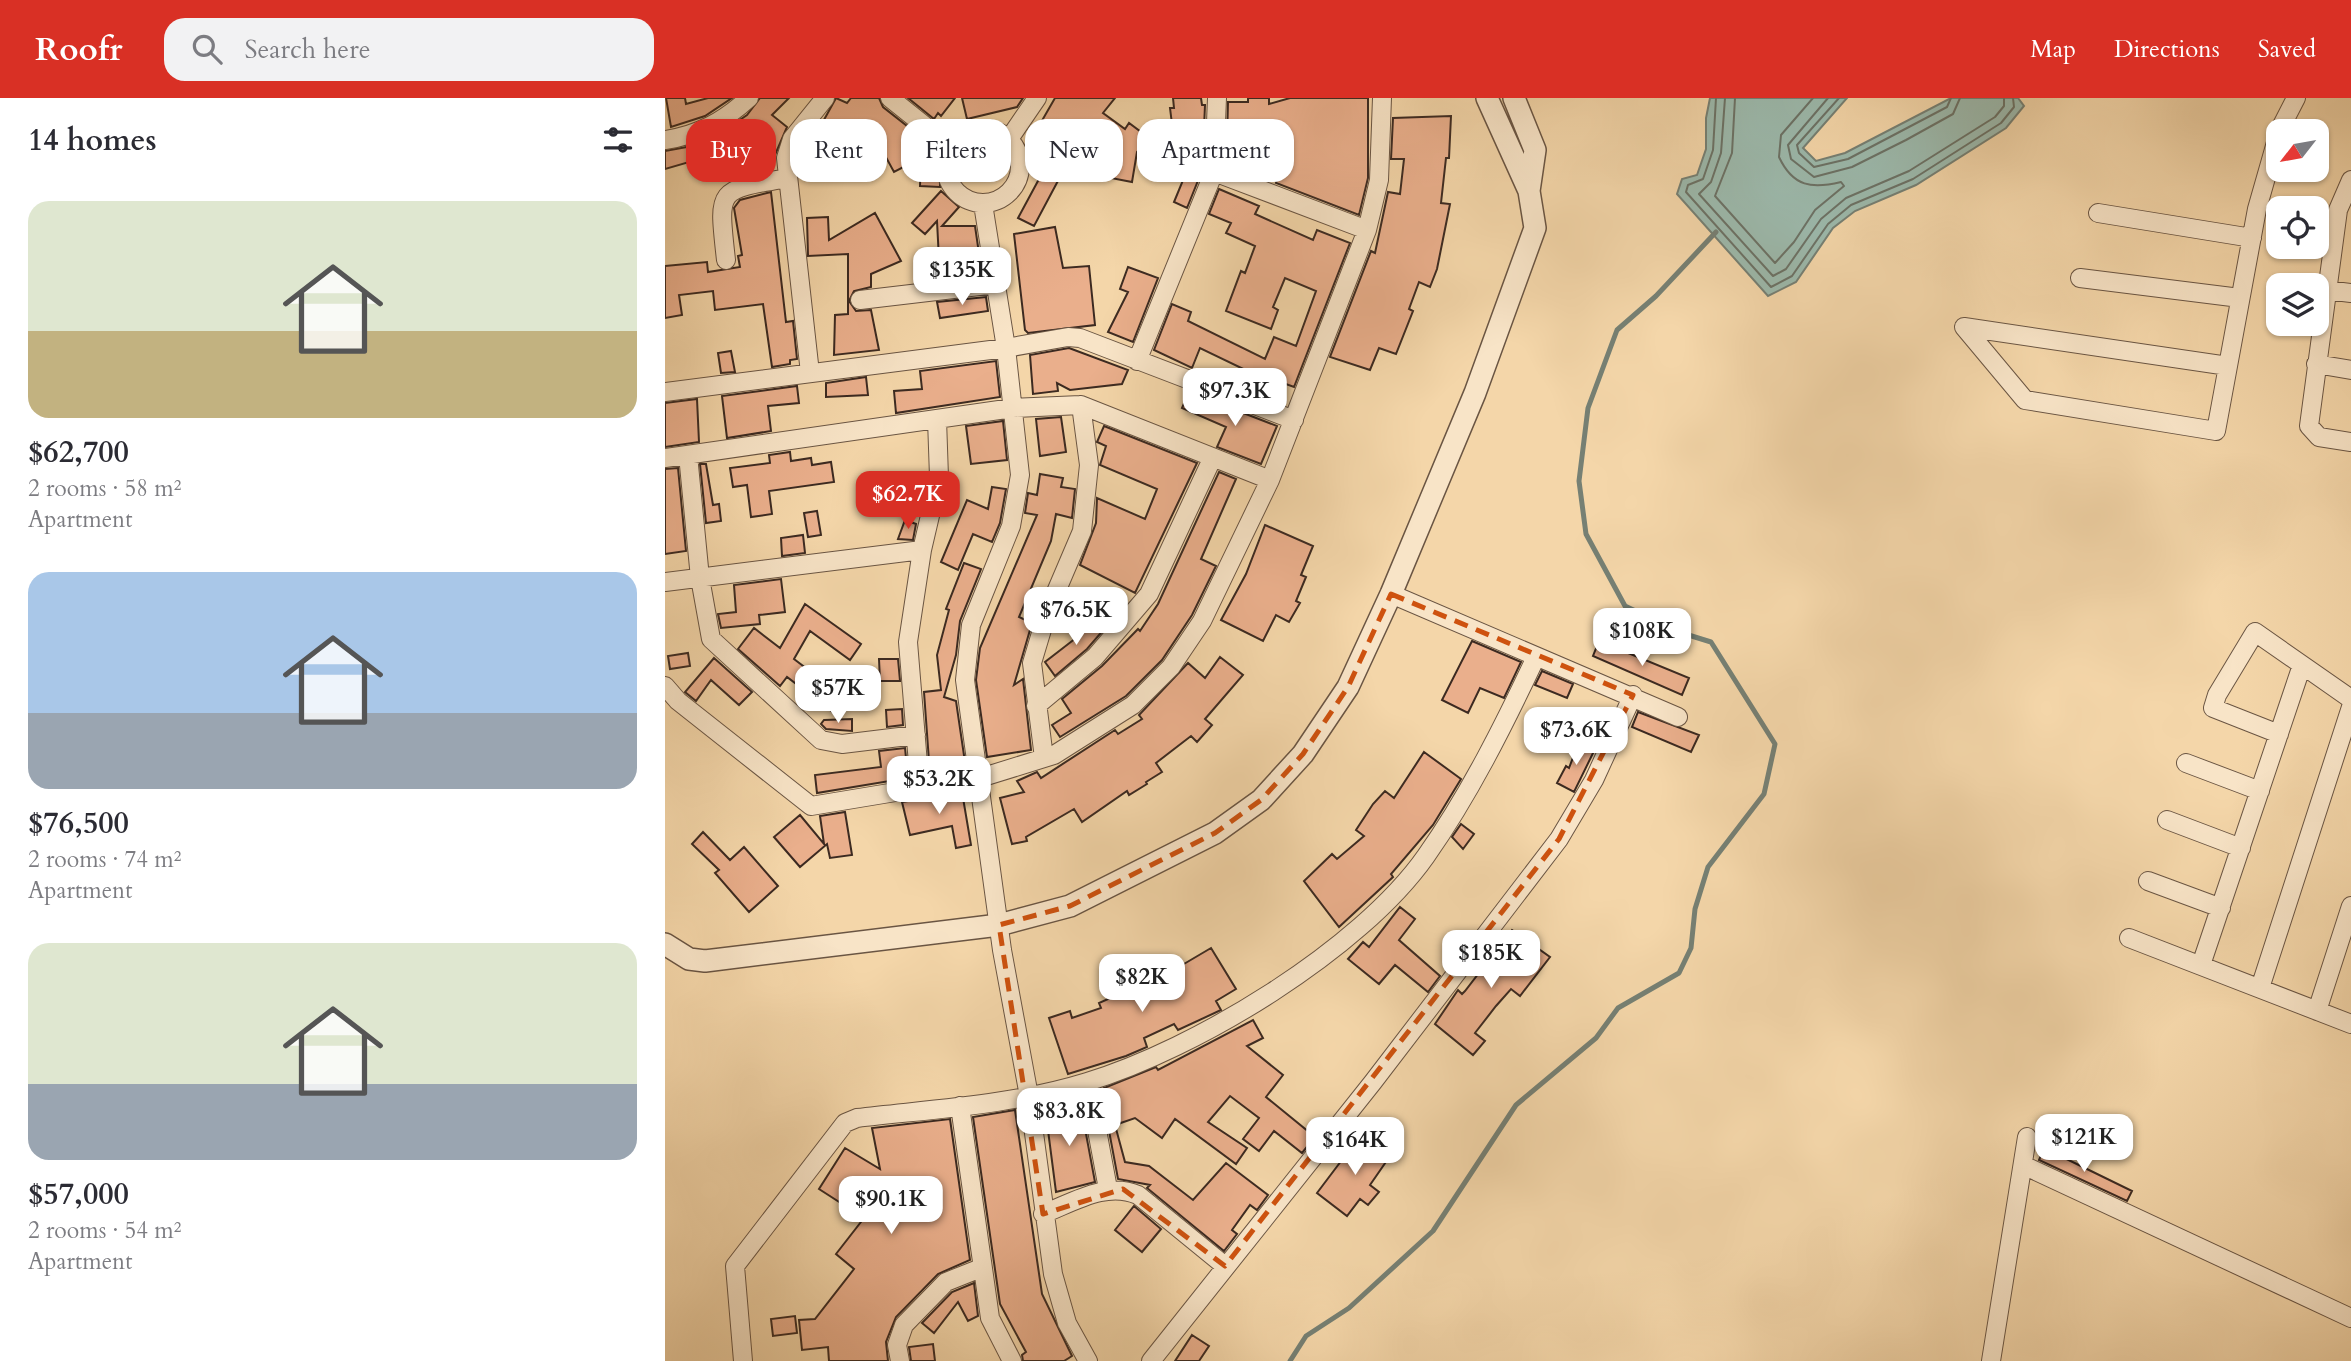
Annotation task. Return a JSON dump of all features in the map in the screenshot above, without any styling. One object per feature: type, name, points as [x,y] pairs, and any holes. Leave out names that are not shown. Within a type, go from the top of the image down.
[{"type":"street","points":[[665,140],[684,137],[718,124],[749,98]]},
{"type":"street","points":[[810,373],[786,158],[792,139],[825,98]]},
{"type":"street","points":[[890,98],[916,119]]},
{"type":"street","points":[[1011,136],[1037,98]]},
{"type":"street","points":[[1216,119],[1217,98]]},
{"type":"street","points":[[665,686],[678,701],[803,803],[820,806],[980,778],[1055,755],[1133,705],[1171,667],[1202,621],[1270,480],[1367,230],[1379,180],[1382,98]]},
{"type":"street","points":[[665,944],[689,958],[705,961],[999,925],[1070,906],[1215,833],[1261,800],[1303,754],[1348,687],[1391,594],[1475,393],[1535,228],[1529,191],[1487,98]]},
{"type":"street","points":[[1514,98],[1535,150],[1529,191]]},
{"type":"street","points":[[2285,119],[2296,98]]},
{"type":"street","points":[[950,182],[953,189],[971,202],[982,204],[1006,195],[1020,174],[1016,149],[1011,142]]},
{"type":"street","points":[[726,260],[721,209],[726,196],[735,187],[788,178]]},
{"type":"street","points":[[2329,281],[2351,180]]},
{"type":"street","points":[[1137,362],[1210,182]]},
{"type":"street","points":[[1240,182],[1367,230]]},
{"type":"street","points":[[2228,366],[1963,327],[2025,400],[2217,431],[2228,366],[2239,298],[2266,182]]},
{"type":"street","points":[[982,204],[1006,348],[1020,475],[1014,514],[991,582],[971,625],[965,680],[999,925],[1029,1096],[1053,1274],[1067,1322],[1083,1359]]},
{"type":"street","points":[[2098,213],[2252,238]]},
{"type":"street","points":[[2080,278],[2239,298]]},
{"type":"street","points":[[860,300],[996,284]]},
{"type":"street","points":[[2329,290],[2351,293]]},
{"type":"street","points":[[2320,336],[2309,426],[2319,437],[2351,442]]},
{"type":"street","points":[[665,392],[1006,348],[1067,337],[1080,338],[1294,420]]},
{"type":"street","points":[[2316,364],[2351,370]]},
{"type":"street","points":[[665,458],[1013,408],[1081,405],[1270,480]]},
{"type":"street","points":[[1044,758],[1032,663],[1047,613],[1083,531],[1089,489],[1089,465],[1081,405]]},
{"type":"street","points":[[920,788],[908,642],[922,550],[939,477],[937,419]]},
{"type":"street","points":[[688,455],[700,578],[711,639],[821,740],[842,744],[916,735]]},
{"type":"street","points":[[1036,706],[1095,657],[1149,594],[1212,459]]},
{"type":"street","points":[[665,582],[922,550]]},
{"type":"street","points":[[1391,594],[1536,657],[1633,695],[1678,717]]},
{"type":"street","points":[[2279,734],[2213,708],[2217,695],[2255,632],[2351,699]]},
{"type":"street","points":[[743,1361],[735,1266],[781,1210],[838,1131],[857,1118],[1029,1096],[1088,1082],[1177,1046],[1283,986],[1370,916],[1425,857],[1488,753],[1536,657]]},
{"type":"street","points":[[2201,965],[2302,665]]},
{"type":"street","points":[[1151,1361],[1373,1082],[1559,839],[1594,780],[1633,695]]},
{"type":"street","points":[[2260,988],[2351,707]]},
{"type":"street","points":[[2186,763],[2260,791]]},
{"type":"street","points":[[2167,820],[2241,848]]},
{"type":"street","points":[[2148,881],[2221,908]]},
{"type":"street","points":[[2317,1011],[2351,906]]},
{"type":"street","points":[[2129,937],[2351,1024]]},
{"type":"street","points":[[1088,1082],[1108,1189]]},
{"type":"street","points":[[960,1106],[981,1268],[991,1318],[1012,1361]]},
{"type":"street","points":[[1991,1361],[2027,1137]]},
{"type":"street","points":[[2023,1165],[2351,1318]]},
{"type":"street","points":[[1044,1214],[1108,1189],[1123,1188],[1138,1195],[1225,1266]]},
{"type":"street","points":[[900,1361],[897,1345],[904,1325],[946,1282],[981,1268]]},
{"type":"highlighted area","points":[[1391,594],[1633,695],[1559,839],[1225,1266],[1123,1189],[1043,1214],[999,925],[1070,906],[1215,833],[1261,800],[1303,754],[1348,687]]},
{"type":"water","points":[[1710,98],[1847,98],[1803,148],[1816,161],[1845,153],[1951,98],[2018,98],[2024,106],[2006,128],[1916,185],[1855,211],[1833,228],[1796,282],[1768,296],[1677,194],[1682,179],[1697,175],[1706,149],[1706,118]]},
{"type":"building","points":[[666,98],[685,98],[686,104],[708,98],[732,98],[705,116],[686,119],[686,122],[671,127]]},
{"type":"building","points":[[760,98],[789,98],[772,115],[787,127],[776,153],[776,119],[741,119]]},
{"type":"building","points":[[836,98],[847,103],[851,98],[879,98],[883,107],[901,121],[901,168],[894,172],[887,159],[887,119],[824,119]]},
{"type":"building","points":[[908,98],[955,98],[941,116],[938,113],[934,119]]},
{"type":"building","points":[[962,98],[1023,98],[1017,107],[967,119]]},
{"type":"building","points":[[1055,98],[1115,98],[1103,113],[1111,119],[1043,119]]},
{"type":"building","points":[[1173,98],[1201,98],[1202,105],[1205,105],[1204,119],[1171,119],[1170,108],[1174,108]]},
{"type":"building","points":[[1248,98],[1269,98],[1269,104],[1290,98],[1368,98],[1368,178],[1359,215],[1276,183],[1294,182],[1294,119],[1228,119],[1228,102],[1248,102]]},
{"type":"building","points":[[1451,116],[1449,158],[1446,158],[1441,203],[1450,204],[1437,269],[1430,287],[1419,282],[1409,309],[1413,311],[1396,354],[1379,348],[1370,370],[1330,357],[1371,251],[1375,253],[1388,192],[1400,194],[1404,159],[1391,159],[1393,118]]},
{"type":"building","points":[[1129,123],[1137,129],[1137,152],[1132,182],[1123,180],[1123,128],[1125,129]]},
{"type":"building","points":[[686,147],[686,163],[665,169],[665,151]]},
{"type":"building","points":[[920,182],[940,182],[940,187],[920,186]]},
{"type":"building","points":[[1037,182],[1057,182],[1034,226],[1018,218]]},
{"type":"building","points":[[1182,182],[1197,182],[1187,208],[1174,202]]},
{"type":"building","points":[[1219,189],[1259,206],[1255,214],[1313,240],[1317,230],[1350,243],[1294,387],[1275,380],[1267,397],[1251,391],[1258,376],[1200,348],[1192,368],[1154,350],[1172,304],[1191,312],[1188,321],[1265,359],[1274,337],[1296,346],[1316,291],[1285,278],[1273,307],[1278,310],[1271,329],[1226,311],[1241,271],[1245,273],[1255,246],[1226,233],[1231,223],[1209,214]]},
{"type":"building","points":[[941,191],[959,207],[942,226],[975,226],[982,274],[940,279],[937,221],[925,234],[912,223]]},
{"type":"building","points":[[771,192],[786,322],[793,321],[797,359],[790,360],[790,364],[772,367],[763,304],[715,310],[713,291],[679,295],[682,315],[665,318],[665,266],[707,262],[708,272],[740,267],[738,256],[742,255],[734,208],[740,200]]},
{"type":"building","points":[[875,213],[901,261],[871,274],[871,287],[854,291],[849,301],[856,311],[871,310],[879,350],[834,355],[835,315],[848,314],[848,254],[808,256],[807,218],[828,217],[829,240]]},
{"type":"building","points":[[1055,227],[1063,268],[1089,266],[1095,325],[1028,333],[1025,330],[1014,234]]},
{"type":"building","points":[[1128,267],[1158,278],[1133,342],[1108,332],[1128,292],[1120,289]]},
{"type":"building","points":[[986,297],[988,311],[940,318],[937,302]]},
{"type":"building","points":[[1069,348],[1128,370],[1122,384],[1070,390],[1057,383],[1058,391],[1033,394],[1030,355]]},
{"type":"building","points":[[731,351],[735,372],[721,373],[718,353]]},
{"type":"building","points":[[996,361],[1000,397],[896,413],[894,391],[922,389],[920,371]]},
{"type":"building","points":[[866,377],[868,395],[826,397],[826,383]]},
{"type":"building","points":[[797,386],[799,403],[768,406],[771,431],[727,438],[722,396]]},
{"type":"building","points":[[1189,392],[1277,426],[1261,464],[1217,447],[1226,427],[1182,408]]},
{"type":"building","points":[[697,399],[699,442],[665,447],[665,403]]},
{"type":"building","points":[[1061,417],[1066,452],[1040,456],[1036,419]]},
{"type":"building","points":[[1003,421],[1007,460],[971,464],[966,426]]},
{"type":"building","points":[[1104,426],[1197,463],[1135,593],[1080,565],[1096,523],[1097,498],[1145,519],[1157,489],[1100,465],[1106,446],[1097,442]]},
{"type":"building","points":[[790,452],[791,461],[811,458],[812,465],[831,462],[834,482],[769,491],[772,514],[751,517],[747,485],[733,487],[730,468],[770,463],[769,455]]},
{"type":"building","points":[[700,464],[706,464],[713,505],[719,504],[721,521],[706,523]]},
{"type":"building","points":[[678,468],[686,551],[665,554],[665,469]]},
{"type":"building","points":[[1219,472],[1236,479],[1201,559],[1216,566],[1192,615],[1162,660],[1126,696],[1060,737],[1052,725],[1071,713],[1062,699],[1102,666],[1138,629],[1140,631],[1158,604]]},
{"type":"building","points":[[1040,474],[1063,478],[1061,487],[1075,489],[1072,518],[1056,514],[1051,541],[1019,617],[1032,623],[1014,685],[1023,679],[1031,750],[987,757],[976,680],[980,648],[1037,515],[1025,513],[1028,493],[1037,495]]},
{"type":"building","points":[[992,487],[1006,489],[1000,523],[992,542],[973,534],[958,570],[941,562],[967,500],[988,509]]},
{"type":"building","points":[[817,511],[821,535],[808,537],[804,513]]},
{"type":"building","points":[[905,520],[916,524],[913,540],[898,539]]},
{"type":"building","points":[[1265,525],[1313,546],[1301,575],[1306,577],[1296,601],[1300,603],[1289,622],[1276,615],[1263,641],[1221,620],[1246,574]]},
{"type":"building","points":[[803,535],[805,553],[782,556],[781,538]]},
{"type":"building","points":[[964,563],[981,569],[960,621],[956,655],[944,697],[956,701],[966,769],[930,775],[924,692],[941,690],[937,655],[949,610],[946,609]]},
{"type":"building","points":[[781,579],[785,612],[759,615],[760,624],[721,628],[718,614],[736,612],[734,585]]},
{"type":"building","points":[[805,604],[861,644],[850,660],[810,631],[794,659],[849,701],[838,716],[787,677],[780,686],[738,649],[754,628],[780,648]]},
{"type":"building","points":[[1097,617],[1106,627],[1087,649],[1055,676],[1045,662],[1076,638],[1074,636]]},
{"type":"building","points":[[1472,641],[1521,662],[1504,698],[1480,688],[1468,713],[1442,700]]},
{"type":"building","points":[[1599,641],[1689,678],[1682,695],[1593,656]]},
{"type":"building","points":[[688,653],[690,666],[670,669],[668,656]]},
{"type":"building","points":[[1220,657],[1243,675],[1205,719],[1212,725],[1197,742],[1191,736],[1156,763],[1162,772],[1146,782],[1147,784],[1129,795],[1127,791],[1082,822],[1074,809],[1026,837],[1027,841],[1012,844],[1000,798],[1024,792],[1017,781],[1037,772],[1041,778],[1115,730],[1118,734],[1142,719],[1139,715],[1188,663],[1205,678]]},
{"type":"building","points":[[714,658],[752,692],[739,705],[711,680],[696,701],[685,692]]},
{"type":"building","points":[[879,659],[898,659],[900,681],[880,681]]},
{"type":"building","points":[[1542,671],[1573,684],[1567,698],[1535,685]]},
{"type":"building","points":[[902,709],[903,725],[887,727],[886,710]]},
{"type":"building","points":[[1638,712],[1699,735],[1691,752],[1632,727]]},
{"type":"building","points":[[852,719],[852,731],[826,729],[821,724],[824,720]]},
{"type":"building","points":[[1579,742],[1595,749],[1574,792],[1557,783],[1566,766],[1569,768]]},
{"type":"building","points":[[905,748],[908,778],[817,793],[815,775],[881,767],[879,751]]},
{"type":"building","points":[[1424,752],[1461,779],[1433,825],[1391,874],[1393,877],[1339,927],[1304,881],[1332,854],[1337,859],[1364,836],[1356,830],[1373,804],[1385,791],[1394,798]]},
{"type":"building","points":[[962,792],[971,845],[956,848],[952,826],[910,835],[902,802]]},
{"type":"building","points":[[845,812],[852,855],[830,858],[827,844],[800,867],[774,837],[800,815],[824,844],[820,816]]},
{"type":"building","points":[[1461,824],[1474,834],[1463,849],[1452,837]]},
{"type":"building","points":[[703,832],[730,860],[744,847],[778,886],[749,912],[715,873],[719,870],[692,844]]},
{"type":"building","points":[[1400,907],[1415,919],[1399,940],[1440,976],[1428,992],[1395,965],[1379,984],[1348,959],[1363,942],[1369,947]]},
{"type":"building","points":[[1512,930],[1550,957],[1520,996],[1511,989],[1496,1006],[1475,1033],[1485,1041],[1473,1055],[1435,1024],[1458,990],[1462,994],[1465,991]]},
{"type":"building","points":[[1211,948],[1236,989],[1216,1001],[1221,1010],[1178,1030],[1174,1024],[1144,1038],[1147,1047],[1126,1056],[1068,1074],[1049,1018],[1070,1011],[1072,1018],[1101,1008],[1099,1003],[1148,981],[1150,984]]},
{"type":"building","points":[[1253,1020],[1263,1038],[1247,1046],[1283,1075],[1266,1097],[1315,1137],[1302,1153],[1274,1131],[1259,1151],[1243,1139],[1259,1118],[1230,1096],[1208,1122],[1247,1148],[1236,1164],[1175,1119],[1162,1138],[1135,1118],[1115,1125],[1125,1162],[1149,1166],[1193,1200],[1226,1163],[1268,1195],[1257,1210],[1250,1205],[1232,1230],[1237,1234],[1224,1251],[1147,1188],[1150,1185],[1118,1179],[1104,1104],[1110,1103],[1104,1088],[1156,1067],[1158,1070]]},
{"type":"building","points":[[1063,1104],[1065,1109],[1081,1107],[1095,1182],[1056,1192],[1045,1107]]},
{"type":"building","points":[[1015,1110],[1042,1294],[1072,1356],[1064,1361],[1023,1361],[1022,1355],[1026,1352],[1000,1304],[973,1117]]},
{"type":"building","points":[[950,1119],[970,1260],[938,1274],[896,1317],[886,1342],[888,1361],[829,1361],[828,1347],[802,1350],[799,1320],[815,1319],[854,1269],[836,1254],[864,1218],[819,1189],[845,1148],[880,1169],[872,1128]]},
{"type":"building","points":[[1360,1136],[1390,1156],[1370,1185],[1379,1192],[1368,1205],[1360,1199],[1347,1216],[1317,1193]]},
{"type":"building","points":[[2044,1148],[2132,1191],[2127,1201],[2039,1160]]},
{"type":"building","points":[[1134,1206],[1161,1229],[1142,1252],[1115,1230]]},
{"type":"building","points":[[974,1283],[978,1316],[968,1321],[958,1302],[934,1333],[922,1323],[952,1292]]},
{"type":"building","points":[[795,1316],[797,1333],[773,1336],[771,1319]]},
{"type":"building","points":[[1192,1335],[1209,1346],[1199,1361],[1175,1361]]},
{"type":"building","points":[[933,1344],[935,1361],[911,1361],[909,1347]]},
{"type":"waterway","points":[[1290,1361],[1306,1336],[1349,1308],[1433,1231],[1516,1105],[1596,1038],[1618,1008],[1679,973],[1691,948],[1695,909],[1708,867],[1764,794],[1775,744],[1711,642],[1682,633],[1625,606],[1586,534],[1579,481],[1588,408],[1617,330],[1656,296],[1716,232]]}]
